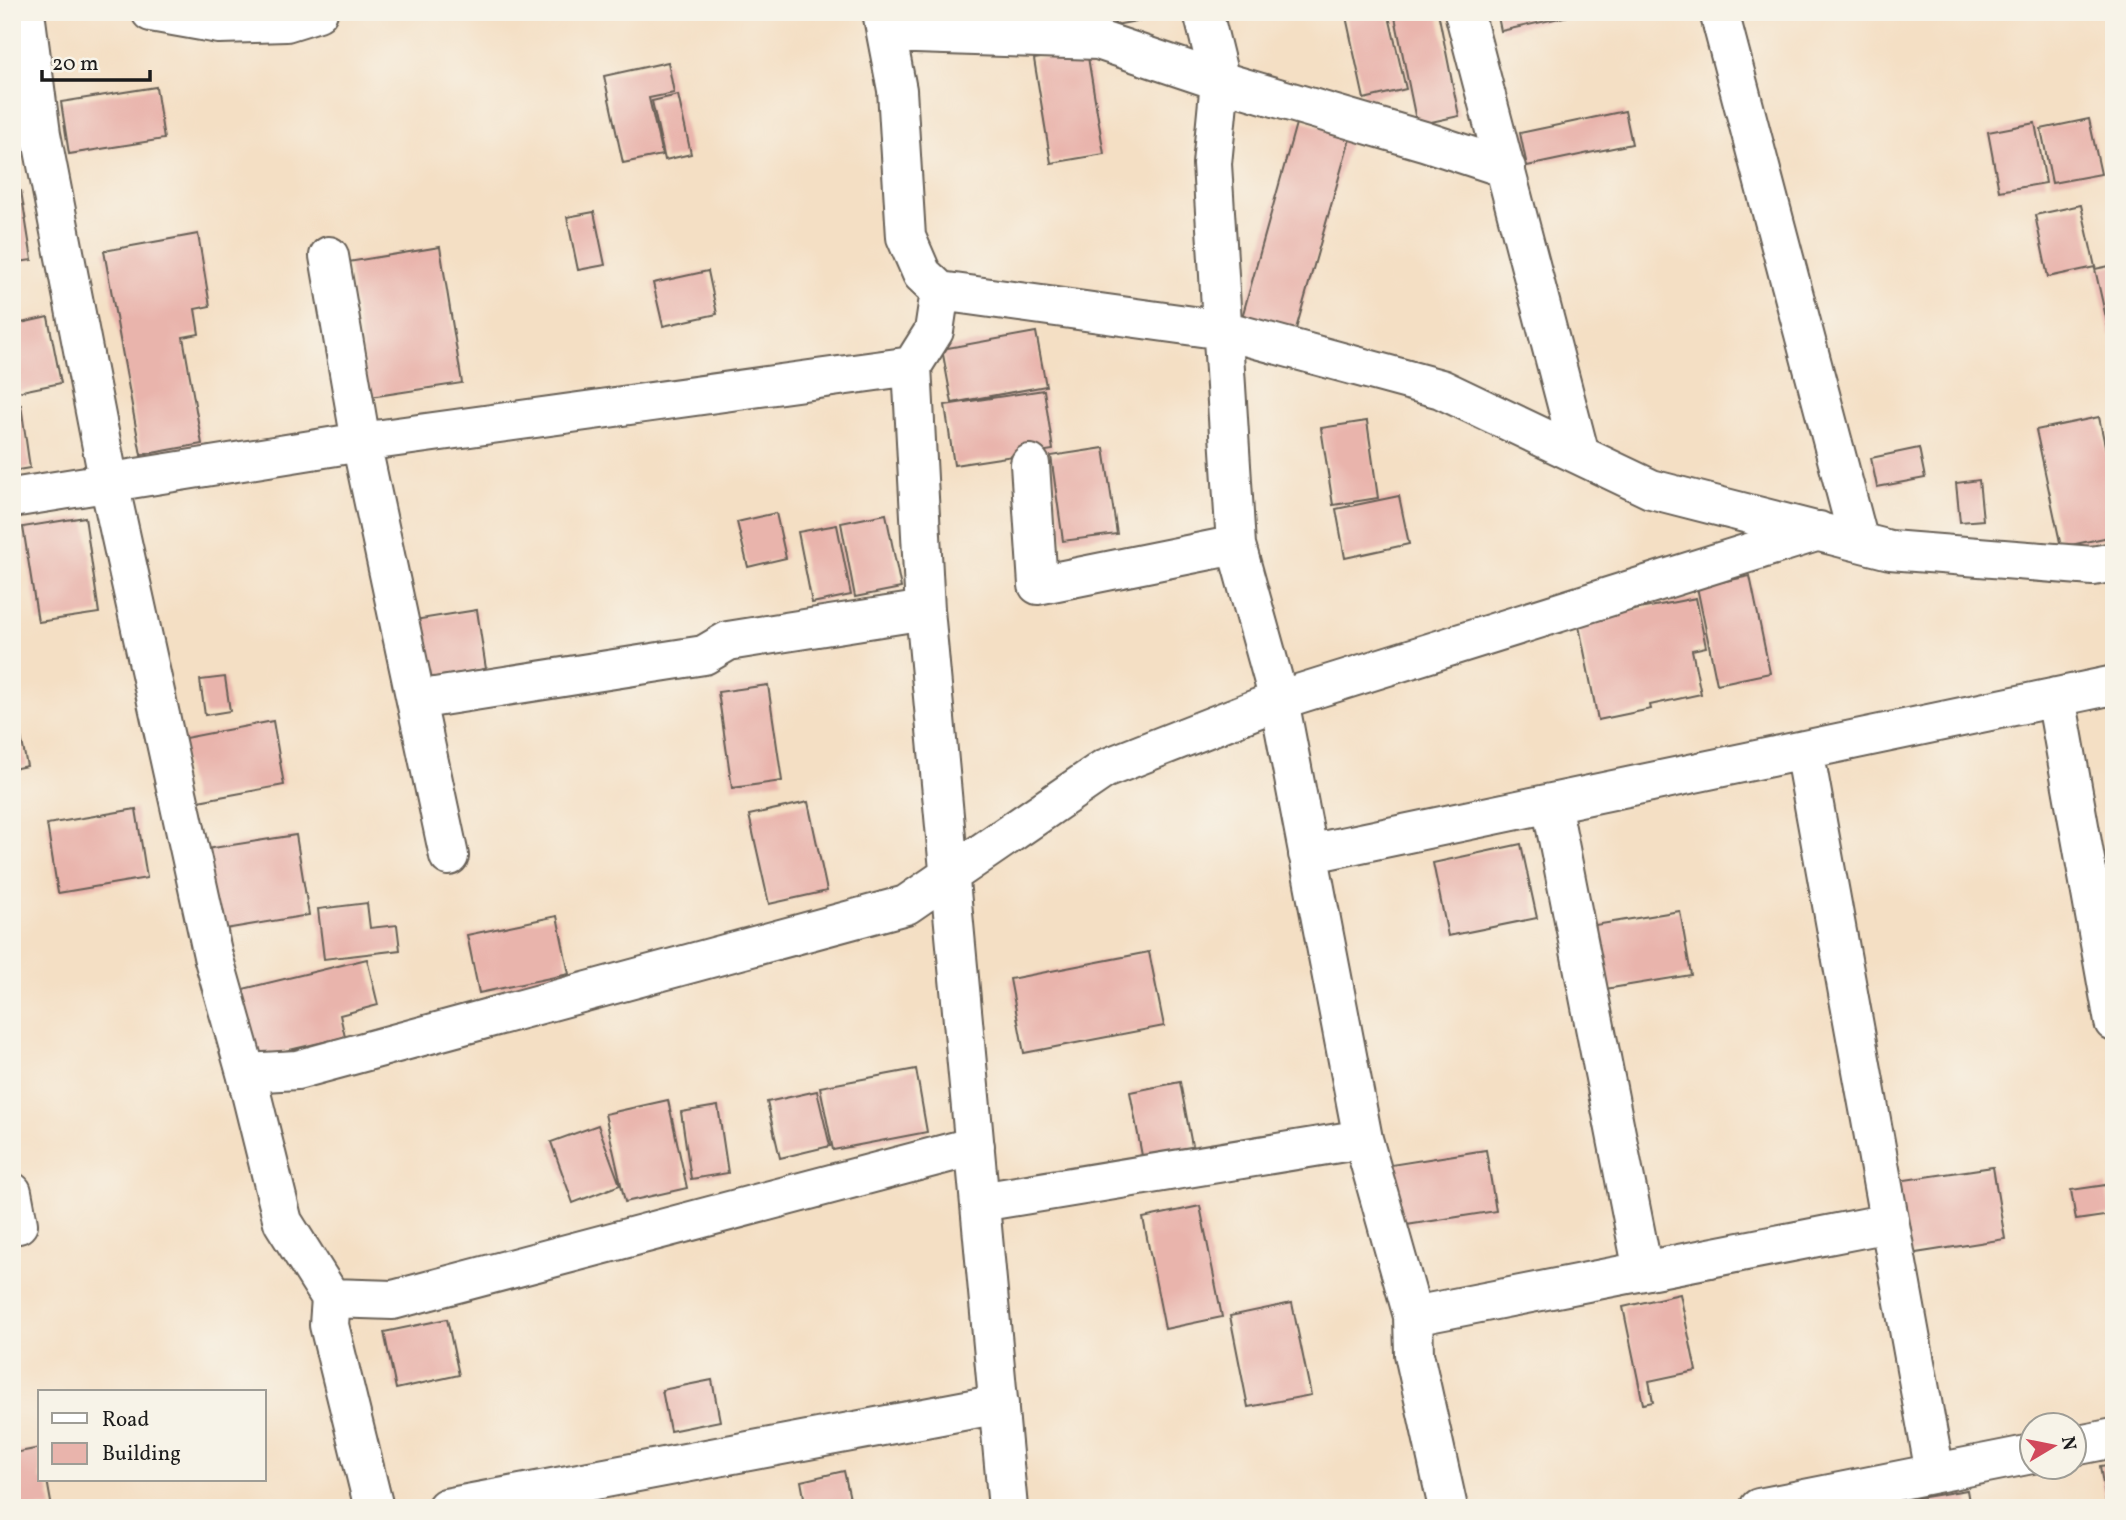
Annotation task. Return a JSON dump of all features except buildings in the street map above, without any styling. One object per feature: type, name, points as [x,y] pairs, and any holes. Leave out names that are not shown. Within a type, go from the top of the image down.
[{"type":"street","points":[[25,12],[41,134],[109,483],[213,956],[247,1073],[283,1222],[331,1298],[329,1325],[374,1508]]},
{"type":"street","points":[[151,12],[210,18],[219,24],[286,22],[318,12]]},
{"type":"street","points":[[1203,12],[1220,81],[1212,164],[1236,545],[1279,700],[1363,1139],[1413,1315],[1414,1354],[1448,1508]]},
{"type":"street","points":[[1464,12],[1580,455]]},
{"type":"street","points":[[1719,12],[1859,542]]},
{"type":"street","points":[[1506,168],[1220,81],[1098,40],[884,23],[897,90],[906,237],[922,274],[940,291],[1223,330],[1441,389],[1651,489],[1890,550],[2093,566],[2114,562]]},
{"type":"street","points":[[329,256],[361,442],[449,856]]},
{"type":"street","points":[[940,291],[934,331],[912,366],[925,610],[1008,1508]]},
{"type":"street","points":[[12,498],[361,442],[912,366]]},
{"type":"street","points":[[1030,464],[1038,585],[1236,545]]},
{"type":"street","points":[[247,1073],[297,1070],[906,905],[1104,769],[1279,700],[1819,531]]},
{"type":"street","points":[[416,700],[704,655],[728,641],[925,610]]},
{"type":"street","points":[[1308,853],[2114,685]]},
{"type":"street","points":[[2056,697],[2114,1022]]},
{"type":"street","points":[[1804,750],[1935,1473]]},
{"type":"street","points":[[1551,803],[1643,1271]]},
{"type":"street","points":[[980,1202],[1363,1139]]},
{"type":"street","points":[[331,1298],[393,1300],[975,1146]]},
{"type":"street","points":[[12,1192],[19,1224],[12,1225]]},
{"type":"street","points":[[1413,1315],[1889,1223]]},
{"type":"street","points":[[446,1508],[999,1404]]},
{"type":"street","points":[[2088,1443],[2114,1438]]},
{"type":"street","points":[[1759,1508],[2018,1457]]}]
